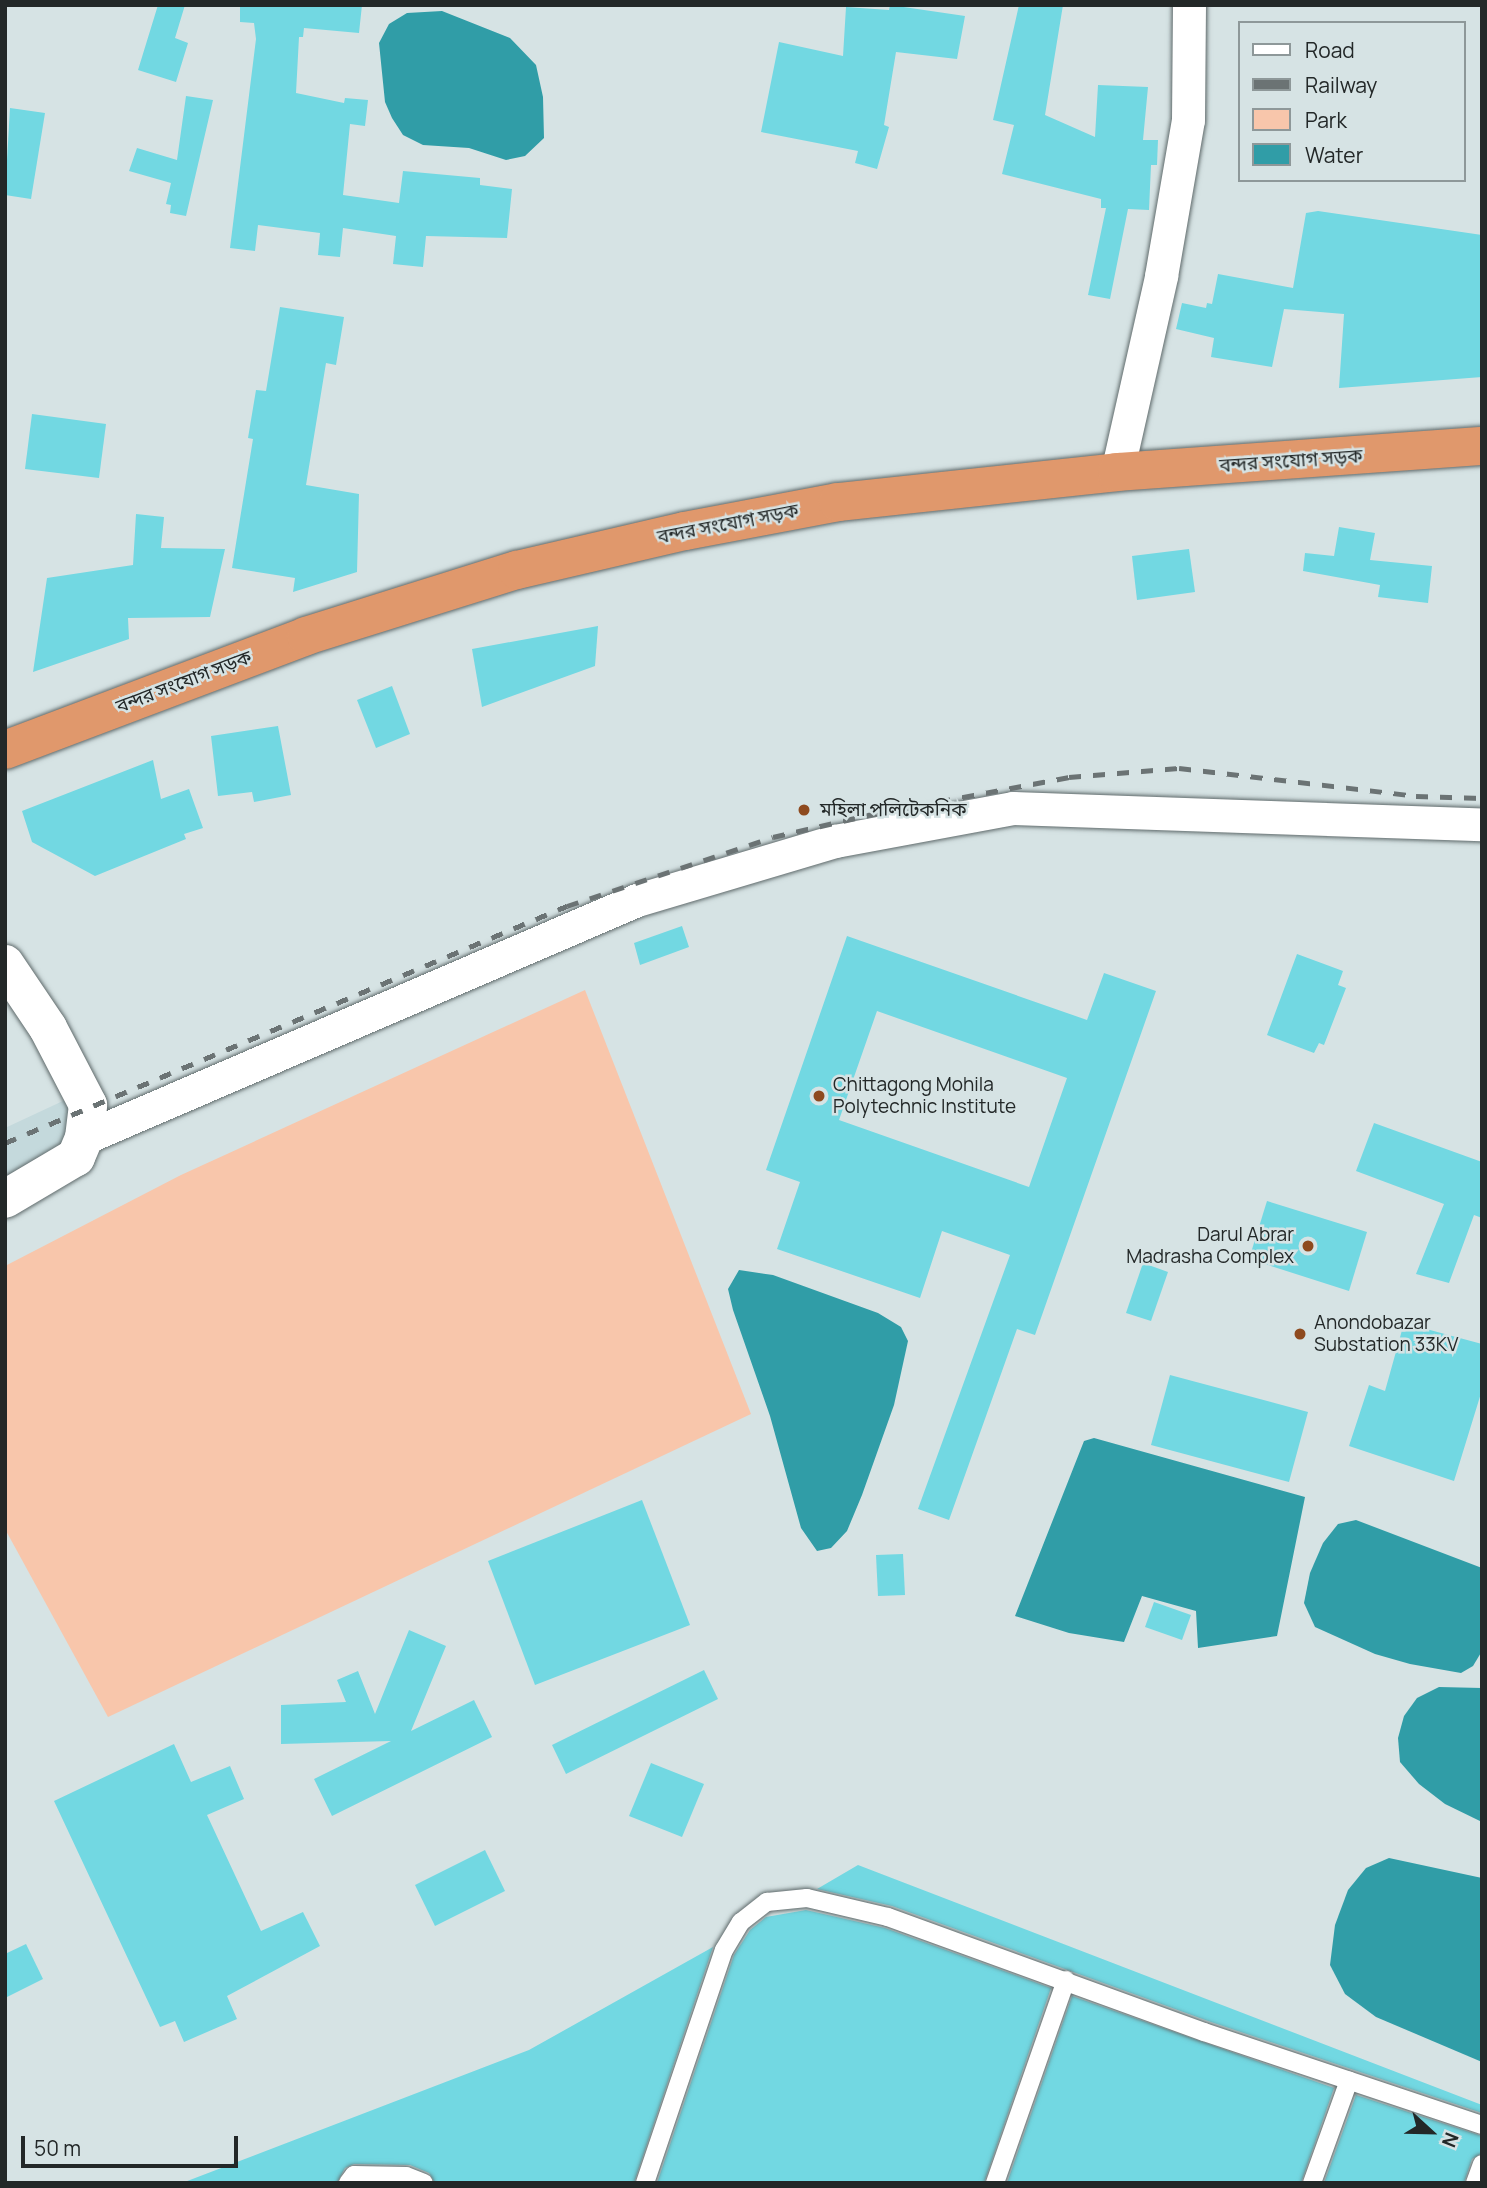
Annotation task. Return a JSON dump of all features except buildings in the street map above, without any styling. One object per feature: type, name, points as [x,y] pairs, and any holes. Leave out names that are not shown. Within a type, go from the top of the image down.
[{"type":"highway","name":"বন্দর সংযোগ সড়ক","points":[[5,750],[306,636],[517,570],[685,531],[838,502],[1117,472],[1482,446]]},
{"type":"street","points":[[1117,472],[1161,276],[1188,120],[1189,5]]},
{"type":"street","points":[[84,1138],[637,900],[835,841],[1013,808],[1482,824]]},
{"type":"street","points":[[5,964],[48,1028],[88,1105],[84,1138],[76,1157],[5,1199]]},
{"type":"lane","points":[[645,2183],[724,1950],[741,1922],[767,1902],[807,1899],[843,1904],[1482,2125]]},
{"type":"lane","points":[[995,2183],[1066,1980]]},
{"type":"lane","points":[[1312,2183],[1349,2080]]},
{"type":"lane","points":[[1475,2183],[1482,2164]]},
{"type":"lane","points":[[348,2183],[354,2175],[406,2176],[425,2183]]},
{"type":"shaded area","points":[[65,1100],[79,1132],[5,1179],[5,1128]]},
{"type":"green space","points":[[585,990],[751,1414],[108,1717],[5,1529],[5,1266],[181,1175]]},
{"type":"water","points":[[442,11],[510,38],[536,65],[543,97],[544,138],[525,156],[506,160],[469,148],[423,145],[403,135],[392,118],[385,102],[379,43],[389,24],[407,13]]},
{"type":"water","points":[[739,1270],[773,1275],[878,1313],[901,1327],[908,1341],[894,1405],[862,1495],[847,1531],[831,1548],[817,1551],[801,1528],[770,1416],[733,1310],[728,1289]]},
{"type":"water","points":[[1094,1438],[1305,1497],[1277,1636],[1198,1648],[1196,1611],[1142,1596],[1124,1642],[1069,1633],[1015,1616],[1084,1441]]},
{"type":"water","points":[[1356,1520],[1482,1568],[1482,1651],[1473,1666],[1461,1673],[1410,1664],[1375,1654],[1315,1627],[1304,1603],[1310,1573],[1323,1543],[1338,1524]]},
{"type":"water","points":[[1439,1687],[1482,1688],[1482,1822],[1445,1804],[1419,1784],[1400,1762],[1398,1738],[1404,1716],[1417,1698]]},
{"type":"water","points":[[1389,1858],[1482,1878],[1482,2062],[1376,2017],[1345,1994],[1330,1965],[1335,1925],[1348,1890],[1366,1868]]},
{"type":"railway","points":[[5,1143],[567,906],[773,837],[868,815],[1069,777],[1179,768],[1416,796],[1482,798]]},
{"type":"place","name":"মহিলা পলিটেকনিক","points":[[804,810]]},
{"type":"place","name":"Chittagong Mohila Polytechnic Institute","points":[[819,1096]]},
{"type":"place","name":"Darul Abrar Madrasha Complex","points":[[1308,1246]]},
{"type":"place","name":"Anondobazar Substation 33KV","points":[[1300,1334]]}]
